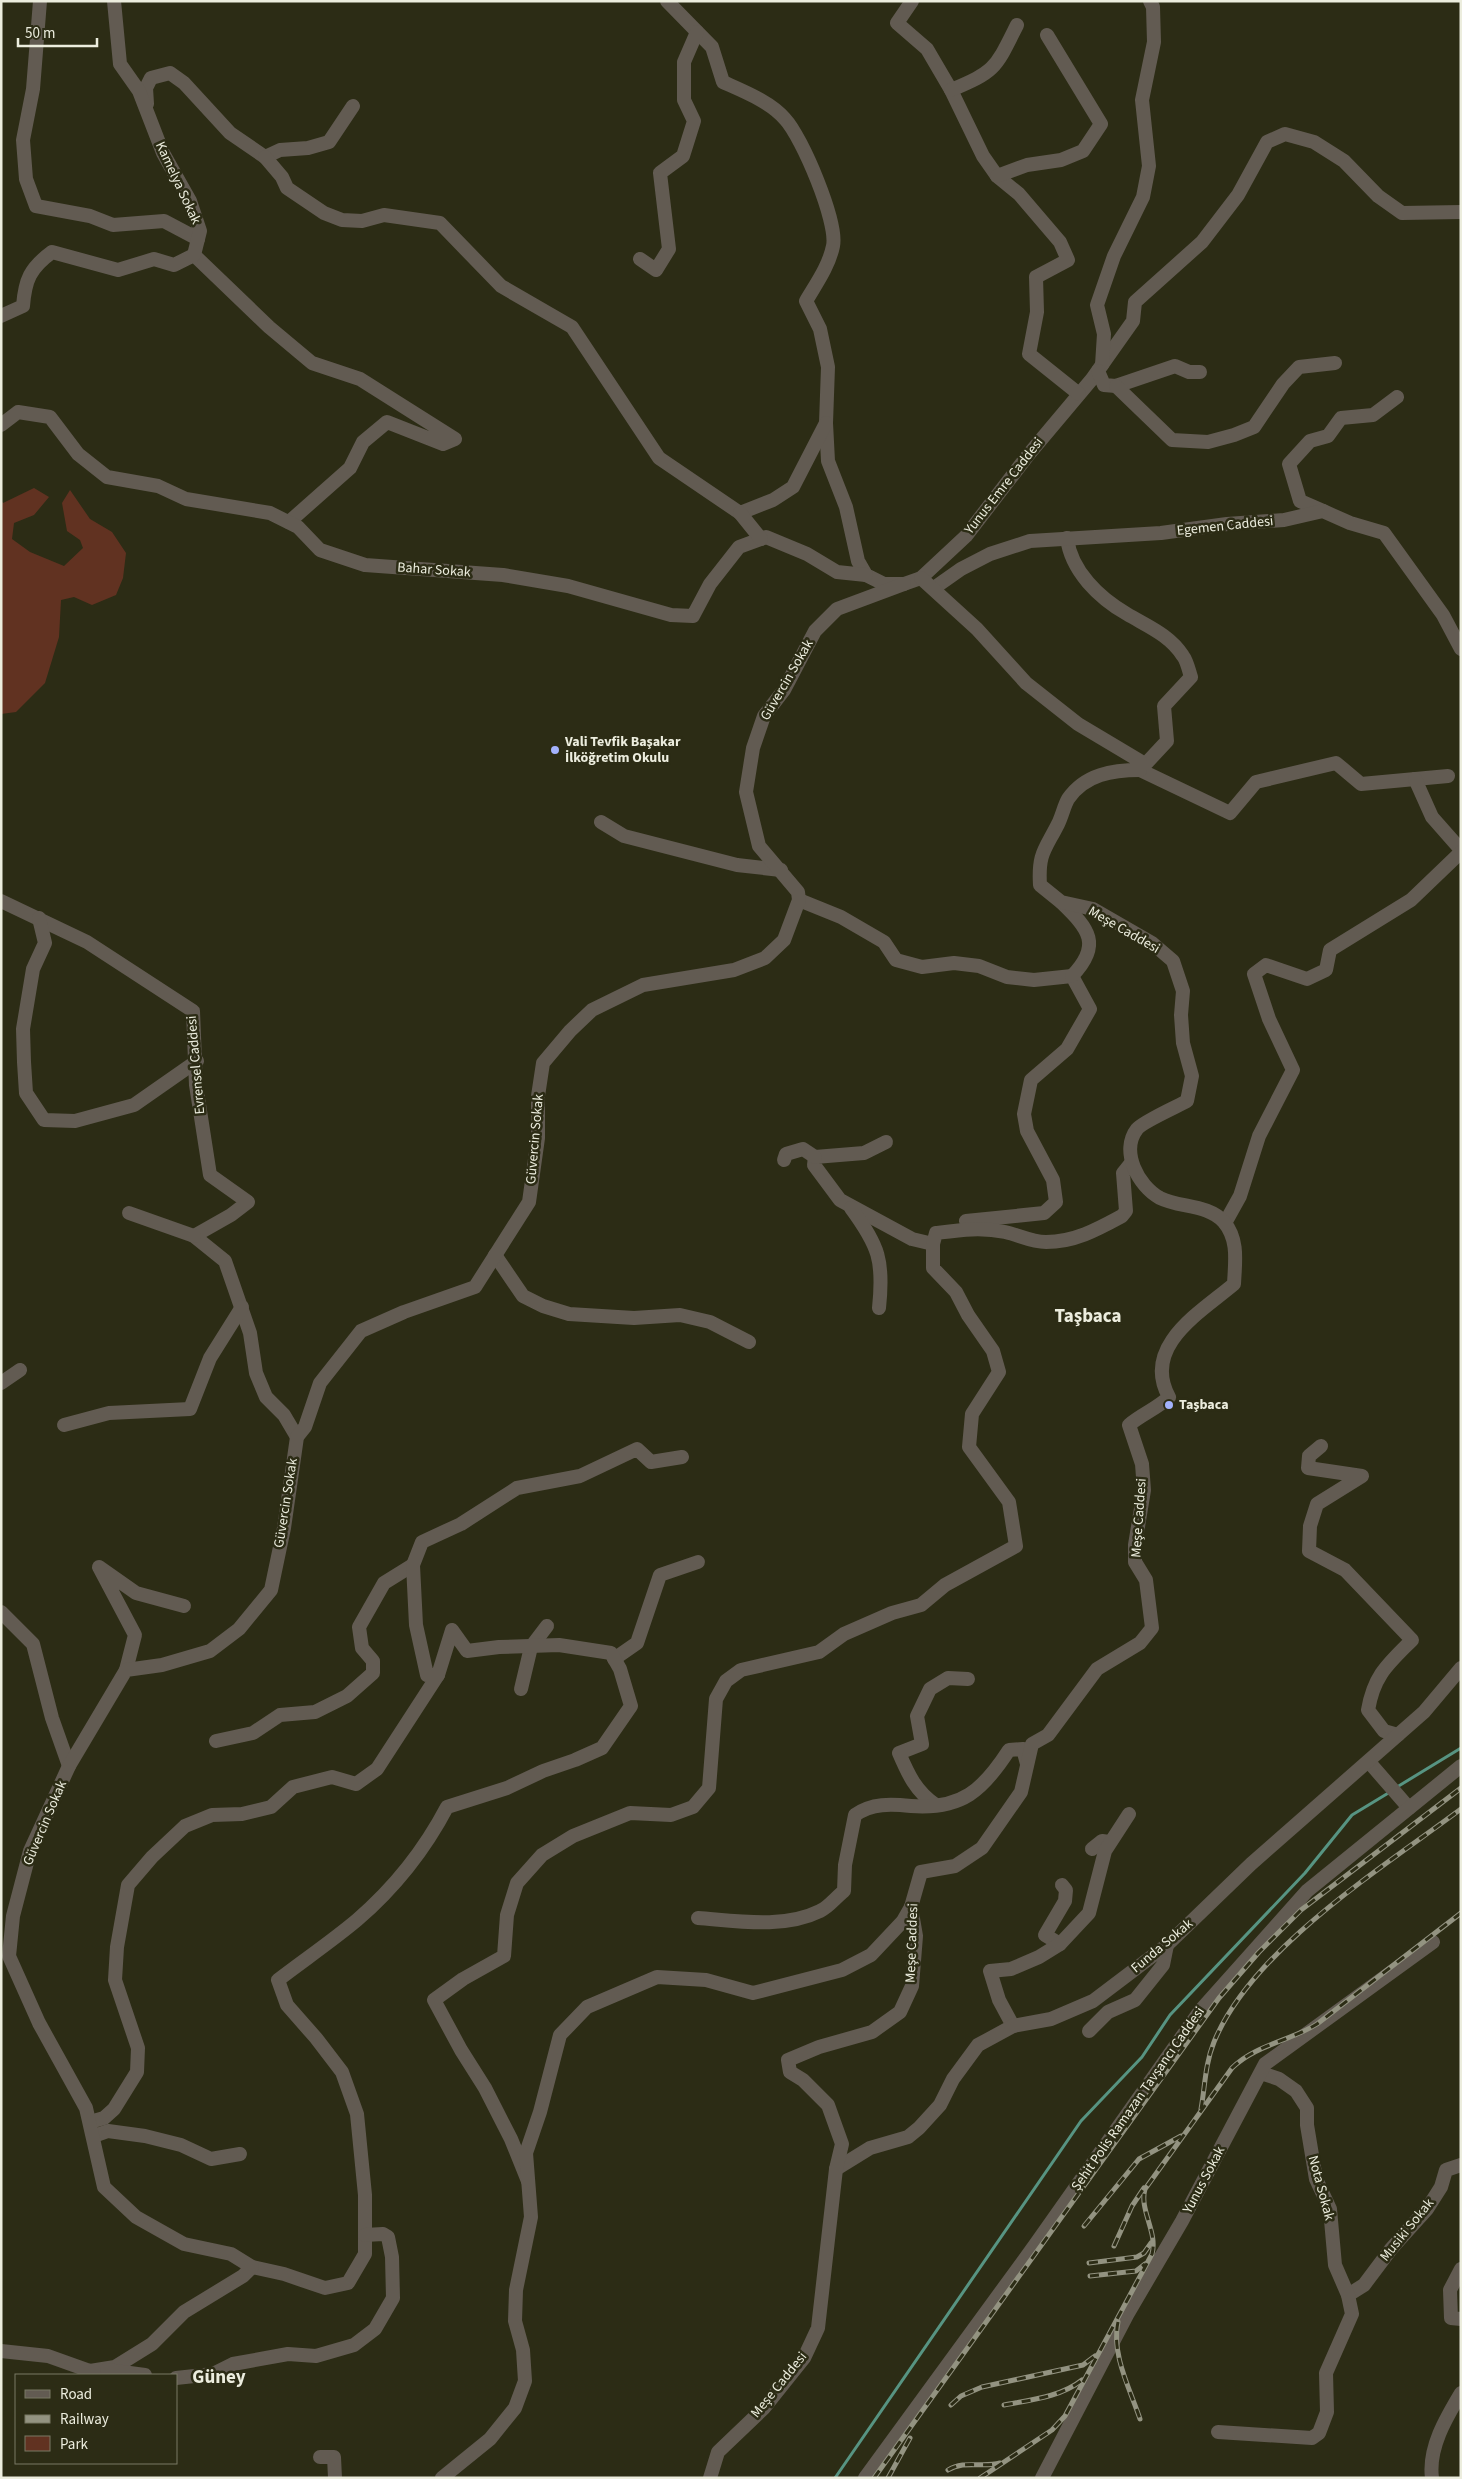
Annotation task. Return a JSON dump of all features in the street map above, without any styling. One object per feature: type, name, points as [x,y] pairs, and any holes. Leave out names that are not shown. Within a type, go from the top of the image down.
[{"type":"street","points":[[40,1],[32,89],[23,140],[26,179],[36,206],[90,216],[113,225],[164,222],[198,240]]},
{"type":"street","name":"Kamelya Sokak","points":[[114,1],[120,64],[139,92],[163,152],[190,201],[200,232],[194,255]]},
{"type":"street","points":[[667,1],[712,47],[723,82],[753,95],[785,119],[806,156],[829,210],[834,244],[828,262],[806,301],[820,329],[828,367],[826,422],[828,461],[846,508],[858,561],[866,575]]},
{"type":"street","points":[[912,1],[897,23],[927,49],[983,156],[998,176],[1019,194],[1060,242],[1068,260],[1036,277],[1037,312],[1029,354],[1079,394]]},
{"type":"street","points":[[1150,1],[1153,7],[1154,42],[1142,100],[1149,166],[1143,197],[1114,256],[1097,305],[1104,334],[1100,368],[1104,385],[1116,386],[1174,366],[1189,372],[1200,372]]},
{"type":"street","points":[[950,90],[982,77],[997,64],[1017,25]]},
{"type":"street","points":[[640,259],[656,270],[668,249],[660,173],[683,156],[694,121],[684,100],[684,62],[697,32]]},
{"type":"street","points":[[998,176],[1027,166],[1061,160],[1083,151],[1101,124],[1047,35]]},
{"type":"street","points":[[147,108],[146,88],[151,78],[170,73],[184,83],[230,133],[265,157],[282,177],[287,188],[324,213],[342,220],[362,221],[384,215],[440,223],[501,286],[572,328],[659,458],[740,512],[761,539],[766,537],[807,554],[837,572],[866,575]]},
{"type":"street","points":[[265,157],[280,150],[308,148],[328,142],[354,106]]},
{"type":"street","name":"Yunus Emre Caddesi","points":[[866,575],[884,584],[904,584],[921,578],[966,536],[1100,368],[1133,321],[1135,302],[1202,242],[1238,195],[1267,142],[1285,134],[1314,142],[1344,160],[1378,196],[1402,213],[1461,212]]},
{"type":"street","points":[[1,316],[23,306],[24,284],[38,262],[52,252],[118,270],[154,259],[174,265],[194,255],[312,364],[360,379],[455,439],[443,444],[387,422],[363,442],[350,468],[289,522]]},
{"type":"street","points":[[1116,386],[1172,440],[1208,442],[1234,436],[1254,427],[1283,384],[1299,367],[1335,363]]},
{"type":"street","points":[[1397,397],[1373,415],[1341,418],[1328,436],[1310,441],[1289,464],[1300,501],[1350,523],[1384,533],[1442,615],[1461,648]]},
{"type":"street","name":"Bahar Sokak","points":[[1,425],[18,412],[50,417],[78,454],[107,477],[158,486],[186,499],[270,513],[298,527],[320,550],[365,565],[521,578],[568,586],[671,615],[693,616],[710,584],[739,547],[761,539]]},
{"type":"street","points":[[740,512],[773,500],[793,487],[826,422]]},
{"type":"street","name":"Egemen Caddesi","points":[[934,588],[962,569],[990,554],[1030,541],[1161,534],[1227,524],[1284,520],[1324,511]]},
{"type":"street","points":[[1067,538],[1069,554],[1082,575],[1126,613],[1157,630],[1183,656],[1191,677],[1164,706],[1167,741],[1140,770]]},
{"type":"street","points":[[921,578],[977,629],[1026,684],[1078,724],[1140,761],[1140,770]]},
{"type":"street","name":"Güvercin Sokak","points":[[614,1659],[620,1669],[631,1706],[602,1748],[575,1760],[542,1771],[507,1788],[447,1807],[430,1839],[378,1899],[358,1919],[278,1980],[287,2006],[316,2038],[342,2072],[357,2114],[365,2195],[365,2254],[348,2283],[325,2288],[284,2274],[252,2267],[232,2254],[184,2244],[136,2217],[104,2187],[94,2136],[86,2108],[39,2023],[9,1956],[13,1916],[30,1850],[69,1766],[126,1670],[162,1665],[210,1651],[239,1628],[271,1590],[284,1528],[297,1437],[305,1427],[320,1383],[361,1330],[404,1312],[475,1287],[529,1202],[538,1138],[538,1096],[543,1063],[570,1031],[592,1010],[643,985],[734,970],[766,958],[784,940],[799,900],[798,892],[782,870],[759,846],[746,792],[753,748],[764,716],[784,690],[815,631],[837,609],[904,584]]},
{"type":"street","points":[[1140,770],[1230,813],[1256,782],[1336,763],[1362,784],[1448,776]]},
{"type":"street","name":"Meşe Caddesi","points":[[710,2478],[718,2452],[770,2401],[804,2358],[818,2328],[836,2169],[842,2144],[828,2105],[803,2080],[790,2072],[788,2060],[819,2047],[872,2032],[900,2012],[912,1986],[916,1936],[911,1907],[921,1872],[955,1866],[982,1848],[1021,1792],[1032,1744],[1048,1735],[1098,1669],[1140,1643],[1152,1628],[1146,1580],[1135,1562],[1135,1545],[1144,1490],[1142,1464],[1129,1425],[1142,1414],[1161,1405],[1169,1397],[1163,1386],[1163,1360],[1171,1339],[1187,1323],[1234,1284],[1236,1246],[1225,1224],[1213,1212],[1160,1197],[1145,1184],[1131,1163],[1130,1145],[1137,1128],[1187,1101],[1192,1076],[1183,1044],[1181,1015],[1184,991],[1173,961],[1152,943],[1093,909],[1061,902],[1040,885],[1039,872],[1043,849],[1058,824],[1068,799],[1086,781],[1103,773],[1140,770]]},
{"type":"street","points":[[1225,1224],[1240,1196],[1259,1136],[1293,1070],[1270,1019],[1254,974],[1266,965],[1307,979],[1326,970],[1330,950],[1411,900],[1461,851],[1432,818],[1415,779]]},
{"type":"street","points":[[601,822],[624,836],[737,865],[782,870]]},
{"type":"street","points":[[799,900],[841,917],[884,942],[896,960],[922,968],[954,963],[979,966],[1007,977],[1034,980],[1072,976],[1085,962],[1090,939],[1081,921],[1061,902]]},
{"type":"street","name":"Evrensel Caddesi","points":[[1,901],[87,942],[193,1011],[196,1085],[210,1175],[248,1202],[231,1215],[194,1236]]},
{"type":"street","points":[[39,918],[45,942],[33,969],[24,1029],[24,1062],[26,1093],[44,1120],[75,1121],[134,1105],[196,1061]]},
{"type":"street","points":[[935,1238],[970,1220],[1044,1213],[1056,1202],[1053,1180],[1027,1131],[1024,1114],[1031,1080],[1067,1049],[1090,1008],[1072,976]]},
{"type":"street","points":[[784,1160],[786,1154],[803,1149],[815,1157],[864,1153],[886,1142]]},
{"type":"street","points":[[815,1157],[814,1165],[840,1200],[912,1239],[935,1238],[979,1228],[1006,1232],[1026,1240],[1046,1242],[1087,1235],[1122,1216],[1126,1211],[1123,1173],[1131,1163]]},
{"type":"street","points":[[849,1206],[872,1236],[882,1274],[879,1308]]},
{"type":"street","points":[[129,1213],[194,1236],[225,1261],[250,1333],[256,1373],[266,1398],[284,1415],[297,1437]]},
{"type":"street","points":[[528,2180],[511,2139],[485,2088],[461,2050],[434,2000],[463,1979],[504,1956],[507,1915],[517,1883],[542,1855],[573,1836],[630,1813],[671,1815],[693,1807],[708,1788],[716,1699],[726,1681],[741,1670],[819,1652],[844,1634],[892,1613],[921,1605],[945,1585],[1016,1546],[1010,1502],[969,1447],[972,1414],[999,1372],[993,1351],[968,1315],[956,1292],[933,1268],[935,1238]]},
{"type":"street","points":[[495,1255],[524,1296],[543,1306],[569,1314],[634,1318],[680,1315],[710,1322],[749,1342]]},
{"type":"street","points":[[64,1426],[108,1413],[190,1409],[210,1358],[242,1307]]},
{"type":"street","points":[[1,1383],[20,1370]]},
{"type":"street","points":[[1321,1446],[1308,1456],[1308,1468],[1362,1476],[1317,1504],[1310,1526],[1309,1550],[1346,1570],[1412,1640],[1383,1670],[1371,1690],[1368,1710],[1384,1731],[1398,1735]]},
{"type":"street","points":[[438,1674],[427,1675],[416,1624],[413,1565],[422,1542],[461,1524],[517,1488],[580,1476],[637,1449],[651,1462],[682,1458]]},
{"type":"street","points":[[90,2122],[104,2118],[114,2108],[137,2072],[138,2048],[115,1980],[117,1947],[128,1885],[152,1857],[185,1826],[212,1815],[242,1814],[271,1807],[293,1787],[332,1776],[356,1784],[377,1768],[438,1674],[452,1630],[467,1651],[500,1647],[559,1645],[611,1653],[614,1659],[637,1643],[660,1575],[698,1562]]},
{"type":"street","points":[[216,1741],[253,1733],[280,1715],[316,1712],[347,1696],[373,1672],[373,1661],[362,1648],[359,1627],[384,1584],[413,1565]]},
{"type":"street","points":[[126,1670],[135,1635],[99,1567],[136,1593],[184,1606]]},
{"type":"street","points":[[1,1612],[33,1644],[52,1718],[69,1766]]},
{"type":"street","points":[[521,1689],[531,1647],[547,1626]]},
{"type":"street","name":"Funda Sokak","points":[[836,2169],[870,2148],[908,2137],[919,2128],[940,2105],[953,2079],[978,2045],[1013,2026],[1051,2019],[1093,2001],[1167,1945],[1251,1864],[1398,1735],[1437,1696],[1461,1668]]},
{"type":"street","points":[[936,1806],[924,1798],[911,1781],[899,1753],[922,1744],[917,1716],[930,1689],[948,1678],[968,1679]]},
{"type":"street","points":[[1437,1696],[1461,1680]]},
{"type":"street","points":[[698,1918],[752,1922],[795,1919],[821,1910],[844,1891],[845,1865],[855,1815],[866,1807],[890,1804],[936,1806],[971,1795],[994,1772],[1009,1750],[1023,1749],[1027,1764]]},
{"type":"street","points":[[1369,1762],[1409,1808]]},
{"type":"street","name":"Şehit Polis Ramazan Tavşancı Caddesi","points":[[865,2478],[1035,2246],[1200,2011],[1307,1891],[1461,1766]]},
{"type":"street","points":[[1013,2026],[998,2000],[990,1971],[1011,1969],[1039,1957],[1060,1944],[1089,1913],[1093,1890],[1109,1842],[1129,1814]]},
{"type":"street","points":[[1092,1848],[1102,1841],[1109,1842]]},
{"type":"street","points":[[1060,1944],[1045,1935],[1065,1900],[1066,1890],[1062,1885]]},
{"type":"street","points":[[442,2478],[490,2439],[515,2408],[525,2381],[523,2350],[515,2321],[516,2290],[531,2218],[526,2153],[540,2112],[560,2035],[587,2007],[657,1977],[706,1980],[753,1994],[842,1970],[871,1955],[903,1921],[911,1907]]},
{"type":"street","name":"Yunus Sokak","points":[[1042,2478],[1127,2315],[1182,2221],[1265,2064],[1433,1942]]},
{"type":"street","points":[[1089,2031],[1108,2012],[1135,2000],[1163,1965],[1167,1945]]},
{"type":"street","name":"Nota Sokak","points":[[1218,2432],[1312,2438],[1319,2432],[1326,2412],[1326,2372],[1352,2314],[1348,2295],[1336,2264],[1330,2209],[1316,2179],[1306,2108],[1296,2091],[1279,2079],[1261,2072]]},
{"type":"street","points":[[94,2136],[108,2131],[145,2136],[181,2145],[211,2159],[240,2154]]},
{"type":"street","name":"Musiki Sokak","points":[[1348,2295],[1364,2285],[1391,2249],[1427,2209],[1441,2187],[1446,2170],[1461,2164]]},
{"type":"street","points":[[178,2378],[213,2374],[233,2364],[288,2354],[316,2356],[341,2350],[354,2345],[375,2329],[393,2298],[392,2257],[388,2237],[382,2234],[365,2235]]},
{"type":"street","points":[[1,2351],[48,2356],[90,2371],[116,2367],[152,2344],[184,2312],[243,2276],[252,2267]]},
{"type":"street","points":[[1461,2269],[1450,2290],[1451,2318],[1461,2319]]},
{"type":"street","points":[[101,2369],[138,2374]]},
{"type":"street","points":[[1432,2478],[1430,2463],[1444,2422],[1461,2393]]},
{"type":"street","points":[[320,2457],[334,2457],[335,2478]]},
{"type":"green space","points":[[34,488],[49,497],[34,515],[14,523],[12,539],[30,552],[64,566],[83,548],[80,540],[67,531],[62,503],[70,490],[90,519],[112,532],[126,553],[123,578],[116,595],[92,605],[74,597],[61,600],[59,637],[45,683],[16,712],[1,714],[1,500],[3,503]]},
{"type":"waterway","points":[[1397,1787],[1461,1748]]},
{"type":"waterway","points":[[835,2478],[1081,2121],[1142,2057],[1170,2015],[1305,1873],[1352,1815],[1390,1792]]},
{"type":"railway","points":[[874,2478],[1219,1998],[1259,1952],[1301,1910],[1461,1788]]},
{"type":"railway","points":[[1201,2109],[1207,2067],[1214,2042],[1232,2008],[1258,1975],[1288,1943],[1322,1913],[1358,1884],[1461,1809]]},
{"type":"railway","points":[[980,2478],[1052,2430],[1065,2416],[1152,2254],[1153,2238],[1144,2205],[1145,2189],[1232,2068],[1241,2060],[1262,2048],[1296,2035],[1317,2024],[1461,1913]]},
{"type":"railway","points":[[1084,2226],[1139,2159],[1181,2136]]},
{"type":"railway","points":[[1114,2246],[1132,2206],[1144,2188]]},
{"type":"railway","points":[[1089,2263],[1137,2257],[1144,2253],[1151,2243]]},
{"type":"railway","points":[[1090,2276],[1136,2271],[1145,2264]]},
{"type":"railway","points":[[1118,2322],[1117,2346],[1119,2359],[1140,2419]]},
{"type":"railway","points":[[951,2405],[961,2396],[982,2387],[1083,2365],[1095,2356]]},
{"type":"railway","points":[[1004,2405],[1055,2394],[1074,2386],[1082,2380]]},
{"type":"railway","points":[[888,2478],[910,2438]]},
{"type":"railway","points":[[948,2470],[960,2465],[1000,2463]]},
{"type":"place","name":"Vali Tevfik Başakar İlköğretim Okulu","points":[[555,750]]},
{"type":"place","name":"Taşbaca","points":[[1169,1405]]},
{"type":"district","name":"Taşbaca","points":[[1088,1316]]},
{"type":"district","name":"Güney","points":[[219,2377]]}]
